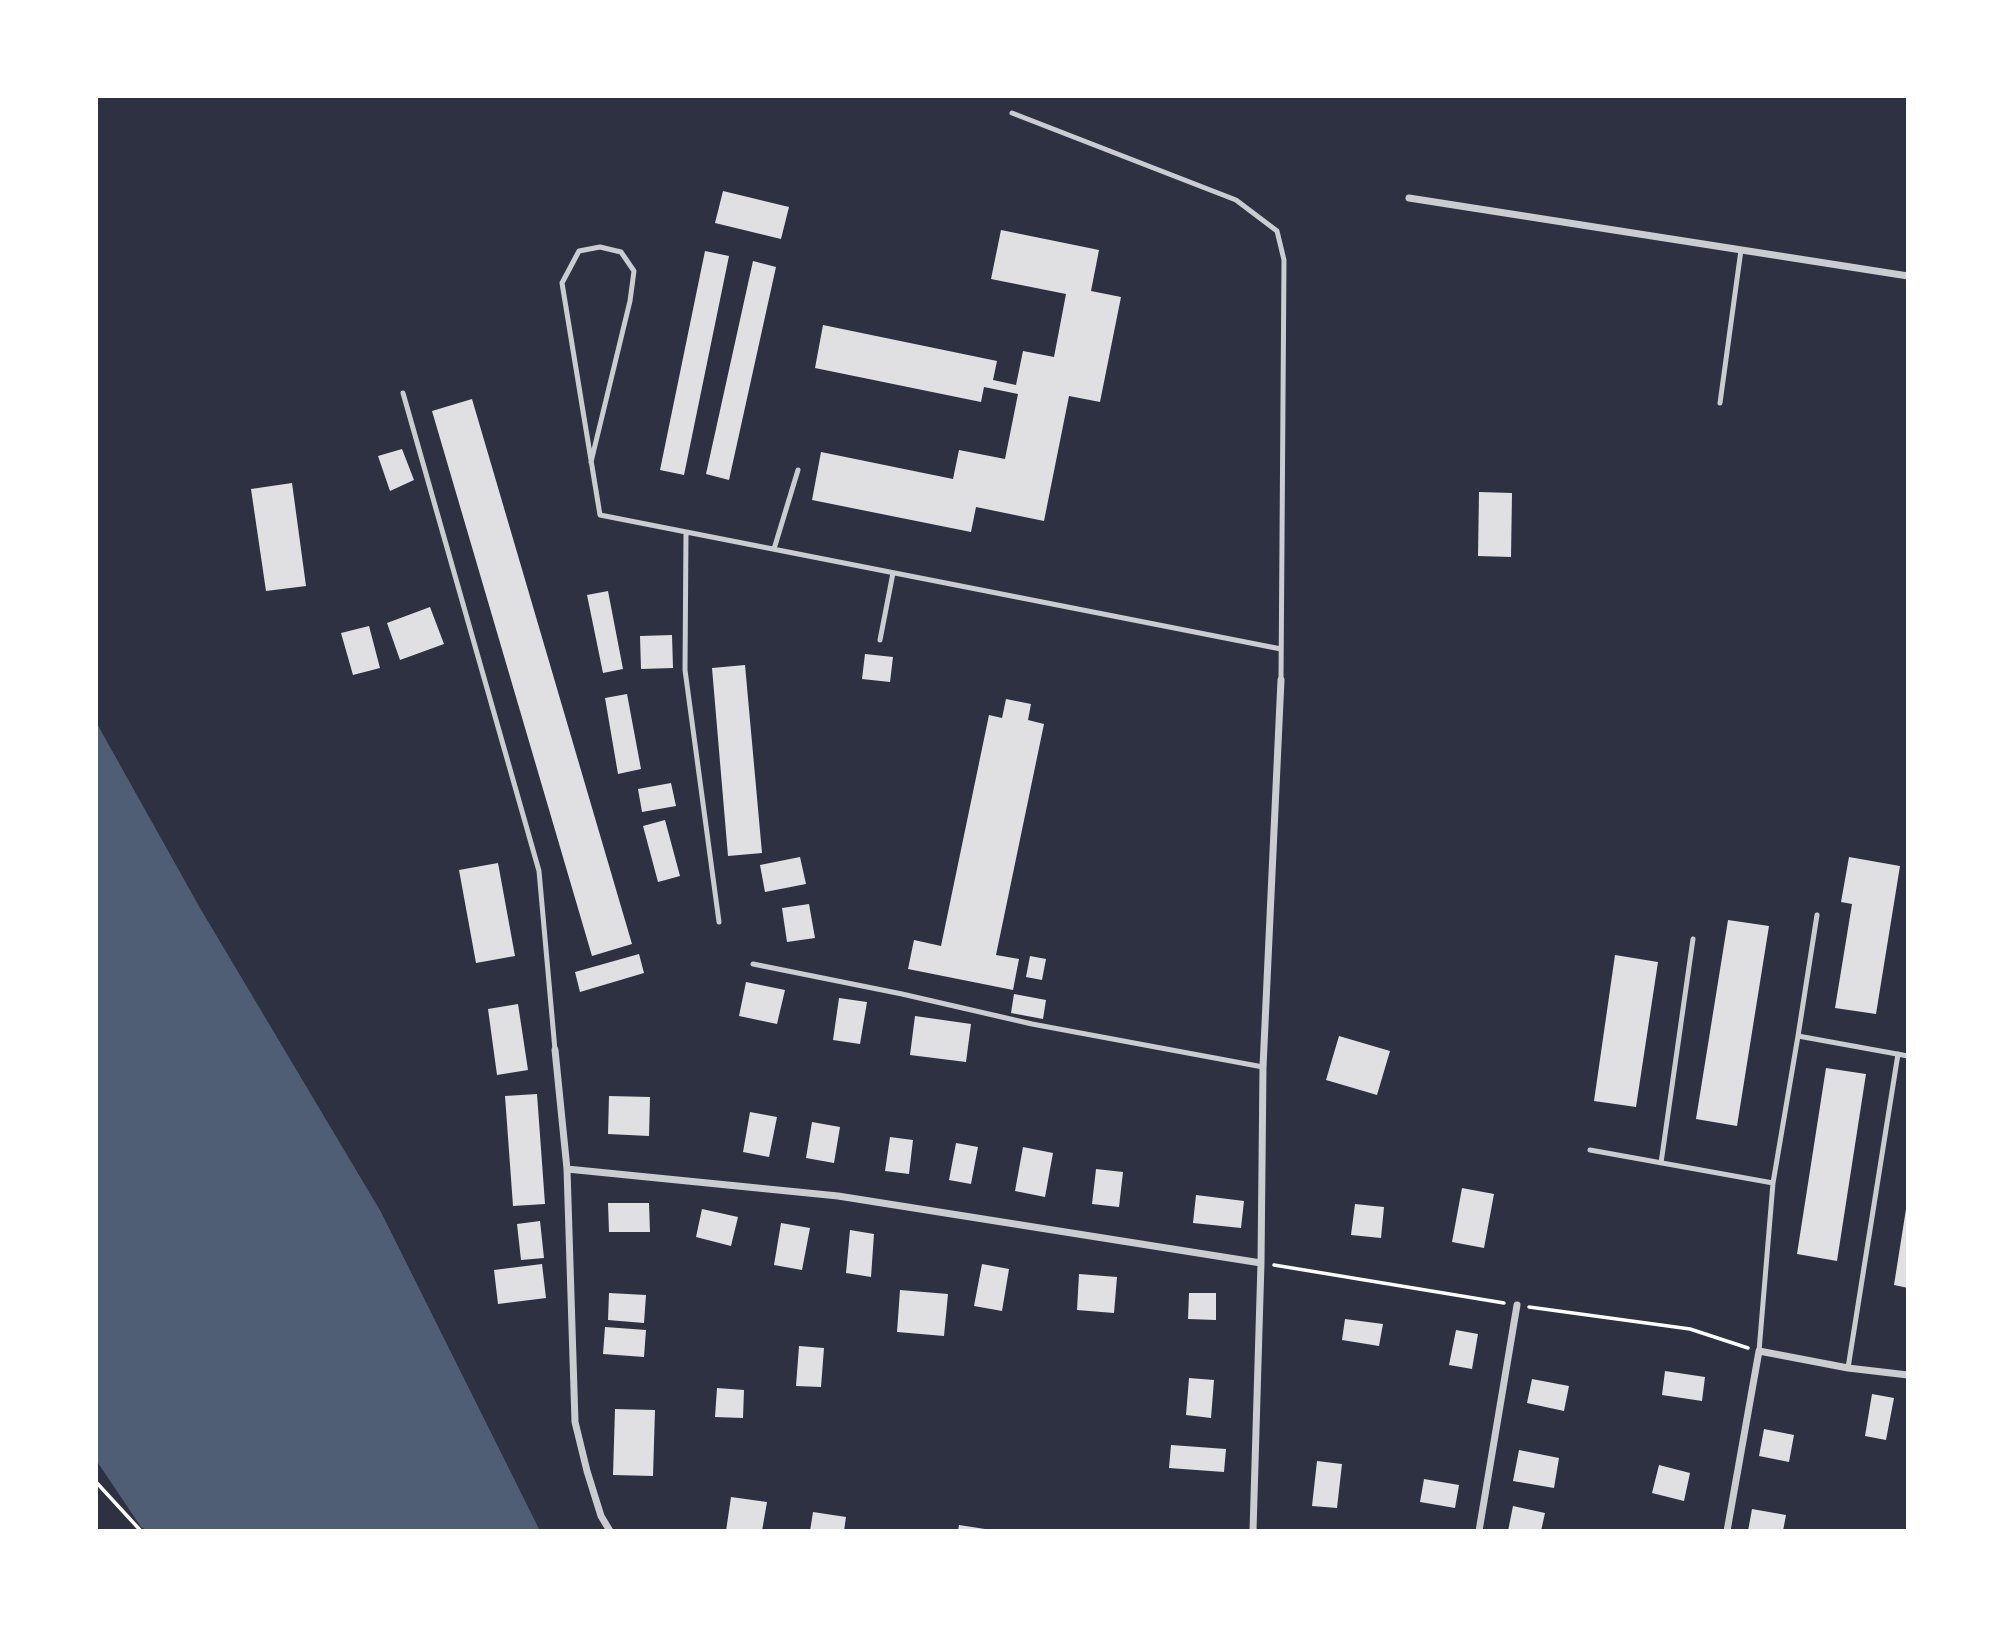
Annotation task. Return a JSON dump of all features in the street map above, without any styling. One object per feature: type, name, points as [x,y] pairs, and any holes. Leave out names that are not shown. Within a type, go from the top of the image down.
[{"type":"street","points":[[1409,198],[1908,276]]},
{"type":"street","points":[[1253,1531],[1261,1263],[1263,1067],[1281,680]]},
{"type":"street","points":[[555,1050],[567,1169],[575,1422],[601,1516],[610,1531]]},
{"type":"street","points":[[567,1169],[838,1196],[1261,1263]]},
{"type":"street","points":[[1479,1531],[1517,1305]]},
{"type":"street","points":[[1727,1531],[1759,1352],[1848,1368],[1908,1375]]},
{"type":"lane","points":[[1013,113],[1236,200],[1277,231],[1284,260],[1281,680]]},
{"type":"lane","points":[[591,462],[630,302],[634,271],[621,252],[600,247],[579,251],[562,283],[591,462],[600,515],[1281,649]]},
{"type":"lane","points":[[1720,403],[1741,250]]},
{"type":"lane","points":[[403,393],[539,871],[555,1050]]},
{"type":"lane","points":[[774,549],[798,470]]},
{"type":"lane","points":[[686,532],[685,670],[719,922]]},
{"type":"lane","points":[[880,640],[893,573]]},
{"type":"lane","points":[[1759,1352],[1773,1183],[1817,915]]},
{"type":"lane","points":[[1661,1163],[1693,940]]},
{"type":"lane","points":[[753,964],[1032,1024],[1263,1067]]},
{"type":"lane","points":[[1798,1036],[1908,1056]]},
{"type":"lane","points":[[1848,1368],[1898,1054]]},
{"type":"lane","points":[[1590,1150],[1773,1183]]},
{"type":"path","points":[[96,1482],[141,1531]]},
{"type":"water","points":[[96,722],[200,908],[381,1212],[540,1531],[148,1531],[141,1527],[96,1460]]},
{"type":"building","points":[[723,191],[789,207],[781,239],[715,223]]},
{"type":"building","points":[[1001,230],[1099,250],[1091,291],[1121,297],[1100,402],[1069,396],[1044,521],[976,507],[971,532],[812,500],[821,452],[953,479],[959,450],[1005,459],[1018,394],[984,387],[981,402],[815,368],[823,325],[997,361],[993,380],[1016,385],[1023,351],[1054,357],[1066,294],[991,279]]},
{"type":"building","points":[[705,251],[729,256],[684,475],[660,470]]},
{"type":"building","points":[[753,261],[776,267],[729,480],[706,474]]},
{"type":"building","points":[[472,399],[632,944],[592,956],[432,411]]},
{"type":"building","points":[[402,449],[414,480],[390,491],[378,456]]},
{"type":"building","points":[[292,483],[306,586],[266,591],[251,489]]},
{"type":"building","points":[[1479,492],[1512,493],[1511,557],[1478,556]]},
{"type":"building","points":[[608,591],[623,669],[603,673],[587,595]]},
{"type":"building","points":[[430,607],[444,644],[400,660],[387,623]]},
{"type":"building","points":[[369,626],[380,668],[353,675],[341,633]]},
{"type":"building","points":[[672,635],[673,668],[641,669],[640,636]]},
{"type":"building","points":[[865,654],[893,657],[890,682],[862,679]]},
{"type":"building","points":[[745,665],[762,853],[728,856],[712,668]]},
{"type":"building","points":[[627,694],[641,769],[618,774],[605,698]]},
{"type":"building","points":[[1006,699],[1031,704],[1028,720],[1044,724],[996,955],[1019,959],[1013,990],[908,969],[914,940],[941,946],[989,715],[1002,718]]},
{"type":"building","points":[[671,783],[676,806],[642,812],[638,789]]},
{"type":"building","points":[[665,820],[680,876],[658,882],[643,826]]},
{"type":"building","points":[[800,857],[806,884],[765,892],[760,865]]},
{"type":"building","points":[[1849,857],[1900,866],[1876,1014],[1835,1008],[1852,904],[1841,902]]},
{"type":"building","points":[[498,863],[515,956],[476,963],[459,870]]},
{"type":"building","points":[[809,904],[815,938],[787,942],[782,908]]},
{"type":"building","points":[[1728,920],[1769,926],[1737,1126],[1696,1119]]},
{"type":"building","points":[[639,954],[644,973],[580,992],[575,972]]},
{"type":"building","points":[[1615,955],[1658,962],[1636,1107],[1594,1101]]},
{"type":"building","points":[[1030,956],[1046,959],[1042,980],[1026,977]]},
{"type":"building","points":[[746,982],[785,990],[777,1024],[739,1016]]},
{"type":"building","points":[[1014,994],[1046,1000],[1043,1019],[1011,1013]]},
{"type":"building","points":[[839,998],[867,1002],[860,1044],[833,1040]]},
{"type":"building","points":[[518,1004],[528,1070],[497,1075],[488,1009]]},
{"type":"building","points":[[915,1016],[971,1024],[966,1062],[910,1055]]},
{"type":"building","points":[[1339,1036],[1390,1051],[1377,1095],[1326,1080]]},
{"type":"building","points":[[1826,1068],[1866,1074],[1837,1261],[1797,1254]]},
{"type":"building","points":[[537,1094],[545,1204],[513,1206],[505,1096]]},
{"type":"building","points":[[609,1096],[650,1097],[649,1136],[608,1134]]},
{"type":"building","points":[[750,1112],[777,1117],[769,1157],[743,1152]]},
{"type":"building","points":[[812,1122],[840,1127],[834,1163],[806,1158]]},
{"type":"building","points":[[890,1137],[913,1140],[909,1174],[885,1171]]},
{"type":"building","points":[[956,1143],[978,1147],[971,1184],[949,1180]]},
{"type":"building","points":[[1023,1147],[1053,1153],[1045,1197],[1015,1191]]},
{"type":"building","points":[[1096,1169],[1123,1172],[1119,1207],[1092,1204]]},
{"type":"building","points":[[1462,1188],[1494,1194],[1484,1248],[1452,1242]]},
{"type":"building","points":[[1196,1195],[1244,1201],[1241,1228],[1193,1223]]},
{"type":"building","points":[[608,1203],[649,1203],[650,1232],[609,1232]]},
{"type":"building","points":[[1355,1204],[1384,1207],[1381,1238],[1351,1235]]},
{"type":"building","points":[[702,1209],[738,1217],[731,1246],[696,1237]]},
{"type":"building","points":[[1908,1209],[1908,1288],[1894,1285]]},
{"type":"building","points":[[540,1221],[544,1258],[521,1260],[517,1224]]},
{"type":"building","points":[[781,1223],[810,1228],[802,1270],[774,1265]]},
{"type":"building","points":[[850,1230],[874,1234],[871,1277],[846,1273]]},
{"type":"building","points":[[542,1264],[546,1298],[498,1304],[494,1270]]},
{"type":"building","points":[[982,1264],[1009,1269],[1002,1311],[974,1306]]},
{"type":"building","points":[[1079,1274],[1117,1277],[1114,1313],[1077,1310]]},
{"type":"building","points":[[900,1290],[948,1294],[944,1336],[897,1332]]},
{"type":"building","points":[[609,1293],[646,1295],[644,1323],[608,1320]]},
{"type":"building","points":[[1189,1293],[1216,1293],[1216,1320],[1188,1319]]},
{"type":"building","points":[[1345,1319],[1383,1324],[1379,1346],[1342,1340]]},
{"type":"building","points":[[605,1327],[646,1330],[644,1357],[603,1354]]},
{"type":"building","points":[[1456,1330],[1478,1334],[1472,1369],[1449,1365]]},
{"type":"building","points":[[799,1346],[824,1348],[821,1387],[796,1386]]},
{"type":"building","points":[[1665,1371],[1705,1377],[1702,1401],[1662,1395]]},
{"type":"building","points":[[1189,1378],[1214,1380],[1211,1418],[1186,1415]]},
{"type":"building","points":[[1532,1379],[1569,1386],[1564,1411],[1527,1403]]},
{"type":"building","points":[[717,1388],[744,1390],[743,1418],[715,1417]]},
{"type":"building","points":[[1872,1394],[1894,1398],[1886,1440],[1865,1436]]},
{"type":"building","points":[[615,1409],[655,1410],[653,1476],[613,1475]]},
{"type":"building","points":[[1764,1429],[1794,1435],[1789,1462],[1759,1456]]},
{"type":"building","points":[[1171,1445],[1226,1449],[1224,1472],[1169,1468]]},
{"type":"building","points":[[1519,1450],[1559,1458],[1554,1488],[1513,1481]]},
{"type":"building","points":[[1317,1461],[1342,1464],[1337,1508],[1312,1506]]},
{"type":"building","points":[[1659,1465],[1690,1473],[1684,1501],[1652,1493]]},
{"type":"building","points":[[1424,1479],[1459,1485],[1455,1508],[1420,1502]]},
{"type":"building","points":[[731,1497],[767,1502],[762,1531],[726,1531]]},
{"type":"building","points":[[1513,1506],[1545,1513],[1541,1531],[1508,1531]]},
{"type":"building","points":[[1752,1509],[1786,1515],[1783,1531],[1748,1531]]},
{"type":"building","points":[[813,1512],[846,1517],[844,1531],[810,1531]]},
{"type":"building","points":[[959,1525],[985,1529],[958,1531]]}]
